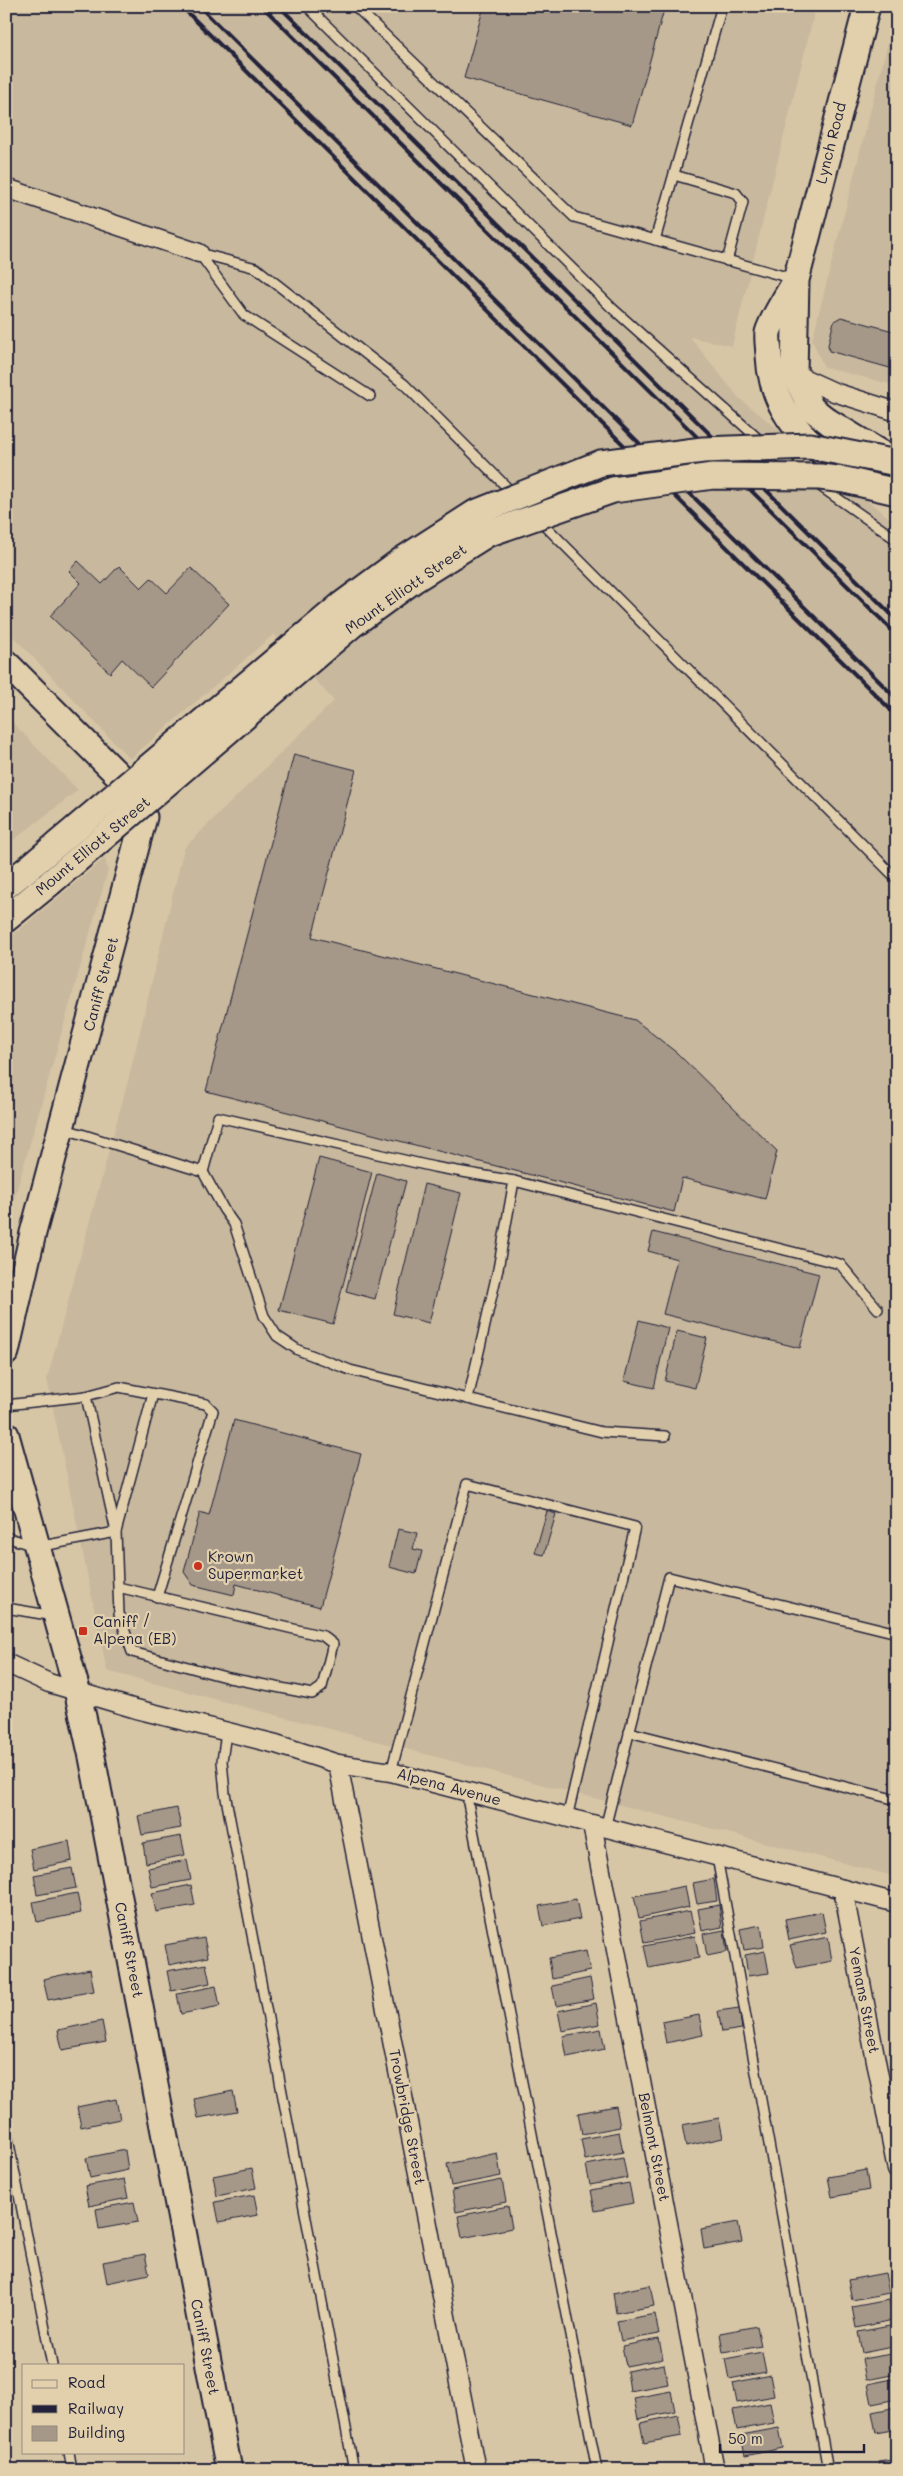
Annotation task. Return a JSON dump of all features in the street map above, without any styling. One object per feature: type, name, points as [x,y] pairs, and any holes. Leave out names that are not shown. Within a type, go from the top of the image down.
[{"type":"street","name":"Lynch Road","points":[[782,372],[796,280],[867,6]]},
{"type":"street","points":[[9,188],[199,253]]},
{"type":"street","points":[[782,372],[834,392],[897,412]]},
{"type":"street","points":[[782,372],[811,408],[829,422],[897,463]]},
{"type":"street","points":[[782,372],[780,402],[794,427],[834,463],[897,499]]},
{"type":"street","name":"Mount Elliott Street","points":[[6,886],[340,605],[402,560],[474,513],[601,463],[703,450],[810,446],[897,463]]},
{"type":"street","name":"Mount Elliott Street","points":[[6,919],[352,625],[414,580],[487,534],[613,490],[714,476],[820,477],[845,480],[897,492]]},
{"type":"street","name":"Caniff Street","points":[[6,663],[118,775],[128,787],[144,817],[33,1234],[6,1352]]},
{"type":"street","name":"Caniff Street","points":[[6,1435],[77,1690],[228,2470]]},
{"type":"street","name":"Alpena Avenue","points":[[6,1663],[49,1683],[136,1709],[276,1744],[338,1764],[392,1772],[897,1903]]},
{"type":"street","name":"Trowbridge Street","points":[[338,1764],[476,2470]]},
{"type":"street","name":"Belmont Street","points":[[599,1826],[715,2470]]},
{"type":"street","name":"Yemans Street","points":[[843,1889],[897,2170]]},
{"type":"lane","points":[[306,6],[612,308],[784,462],[897,540]]},
{"type":"lane","points":[[355,6],[574,217],[796,280]]},
{"type":"lane","points":[[655,240],[722,6]]},
{"type":"lane","points":[[674,175],[736,193],[743,202],[727,261]]},
{"type":"lane","points":[[199,253],[244,315],[370,396]]},
{"type":"lane","points":[[199,253],[256,268],[404,384],[897,879]]},
{"type":"lane","points":[[665,1436],[602,1432],[350,1370],[298,1350],[277,1336],[264,1316],[254,1292],[234,1224],[224,1210],[204,1172],[218,1117],[434,1167],[514,1181],[840,1264],[878,1309]]},
{"type":"lane","points":[[62,1128],[204,1172]]},
{"type":"lane","points":[[468,1399],[498,1269],[514,1181]]},
{"type":"lane","points":[[6,1405],[86,1396],[120,1387],[206,1404],[213,1411],[157,1597]]},
{"type":"lane","points":[[116,1532],[153,1394]]},
{"type":"lane","points":[[86,1396],[116,1532],[118,1587],[119,1614],[132,1652],[229,1678],[312,1694],[322,1687],[333,1644],[323,1636],[118,1587]]},
{"type":"lane","points":[[392,1772],[467,1484],[590,1514],[635,1526],[567,1818]]},
{"type":"lane","points":[[6,1537],[37,1547],[116,1532]]},
{"type":"lane","points":[[599,1826],[629,1732],[670,1577],[897,1632]]},
{"type":"lane","points":[[6,1608],[56,1616]]},
{"type":"lane","points":[[629,1732],[897,1800]]},
{"type":"lane","points":[[226,1733],[222,1761],[224,1794],[354,2470]]},
{"type":"lane","points":[[470,1793],[468,1803],[597,2470]]},
{"type":"lane","points":[[717,1857],[828,2470]]},
{"type":"lane","points":[[6,2128],[52,2364]]},
{"type":"lane","points":[[69,2454],[72,2470]]},
{"type":"shaded area","points":[[6,6],[816,6],[732,346],[690,337],[739,398],[897,524],[897,1877],[107,1671],[47,1379],[130,1073],[184,848],[334,701],[274,634],[130,759],[6,629]]},
{"type":"shaded area","points":[[897,7],[897,386],[824,367],[812,340]]},
{"type":"shaded area","points":[[6,716],[78,790],[6,846]]},
{"type":"shaded area","points":[[105,858],[108,870],[6,1228],[6,941]]},
{"type":"building","points":[[484,6],[665,6],[632,125],[464,78]]},
{"type":"building","points":[[841,317],[897,332],[897,370],[829,351],[828,345],[834,321]]},
{"type":"building","points":[[78,561],[102,584],[119,566],[141,588],[151,578],[167,593],[191,568],[229,604],[151,687],[122,659],[110,673],[50,616],[81,583],[69,571]]},
{"type":"building","points":[[294,754],[356,770],[312,937],[635,1020],[677,1053],[777,1151],[765,1199],[682,1178],[674,1212],[206,1091]]},
{"type":"building","points":[[319,1158],[372,1172],[333,1324],[279,1310]]},
{"type":"building","points":[[377,1173],[406,1181],[375,1299],[346,1291]]},
{"type":"building","points":[[424,1184],[461,1193],[429,1323],[393,1314]]},
{"type":"building","points":[[653,1232],[819,1274],[800,1348],[663,1314],[677,1259],[648,1251]]},
{"type":"building","points":[[639,1320],[668,1328],[654,1388],[624,1381]]},
{"type":"building","points":[[677,1331],[707,1338],[695,1388],[665,1381]]},
{"type":"building","points":[[234,1420],[361,1454],[320,1607],[236,1584],[234,1595],[193,1585],[184,1572],[200,1512],[209,1515]]},
{"type":"building","points":[[547,1511],[556,1514],[544,1555],[535,1553]]},
{"type":"building","points":[[398,1529],[417,1533],[413,1549],[422,1551],[416,1574],[389,1567]]},
{"type":"building","points":[[177,1808],[181,1828],[142,1835],[138,1816]]},
{"type":"building","points":[[181,1836],[185,1855],[146,1863],[143,1843]]},
{"type":"building","points":[[69,1841],[72,1861],[34,1869],[30,1849]]},
{"type":"building","points":[[187,1860],[191,1880],[152,1887],[148,1868]]},
{"type":"building","points":[[72,1868],[76,1888],[37,1895],[34,1875]]},
{"type":"building","points":[[714,1879],[717,1901],[697,1904],[693,1883]]},
{"type":"building","points":[[191,1885],[195,1905],[156,1912],[152,1893]]},
{"type":"building","points":[[685,1886],[689,1907],[639,1918],[634,1896]]},
{"type":"building","points":[[77,1893],[81,1913],[37,1922],[33,1902]]},
{"type":"building","points":[[576,1899],[580,1919],[543,1926],[539,1906]]},
{"type":"building","points":[[719,1905],[722,1927],[702,1931],[698,1909]]},
{"type":"building","points":[[690,1911],[695,1933],[644,1943],[640,1921]]},
{"type":"building","points":[[822,1912],[826,1932],[789,1940],[785,1919]]},
{"type":"building","points":[[761,1925],[764,1947],[744,1950],[740,1929]]},
{"type":"building","points":[[724,1930],[727,1952],[707,1956],[703,1934]]},
{"type":"building","points":[[695,1936],[699,1958],[649,1968],[644,1946]]},
{"type":"building","points":[[828,1937],[832,1961],[797,1968],[790,1945]]},
{"type":"building","points":[[204,1938],[208,1957],[169,1965],[165,1945]]},
{"type":"building","points":[[586,1951],[590,1971],[552,1979],[549,1958]]},
{"type":"building","points":[[765,1951],[769,1973],[748,1976],[745,1955]]},
{"type":"building","points":[[206,1964],[210,1983],[171,1991],[167,1971]]},
{"type":"building","points":[[90,1969],[94,1991],[48,2000],[43,1979]]},
{"type":"building","points":[[590,1978],[594,1999],[556,2006],[552,1986]]},
{"type":"building","points":[[216,1986],[220,2006],[181,2014],[177,1994]]},
{"type":"building","points":[[596,2003],[600,2024],[562,2031],[558,2011]]},
{"type":"building","points":[[739,2008],[742,2029],[722,2032],[718,2011]]},
{"type":"building","points":[[699,2015],[703,2035],[666,2043],[662,2022]]},
{"type":"building","points":[[102,2021],[106,2042],[62,2050],[58,2030]]},
{"type":"building","points":[[601,2029],[605,2049],[567,2057],[563,2036]]},
{"type":"building","points":[[233,2091],[237,2111],[198,2118],[194,2099]]},
{"type":"building","points":[[116,2099],[120,2119],[81,2127],[77,2107]]},
{"type":"building","points":[[616,2106],[620,2127],[582,2134],[578,2113]]},
{"type":"building","points":[[719,2118],[723,2138],[686,2146],[682,2125]]},
{"type":"building","points":[[619,2132],[623,2152],[585,2160],[581,2139]]},
{"type":"building","points":[[125,2150],[128,2170],[90,2178],[86,2158]]},
{"type":"building","points":[[497,2153],[501,2176],[451,2186],[447,2164]]},
{"type":"building","points":[[623,2158],[627,2178],[590,2185],[586,2165]]},
{"type":"building","points":[[252,2168],[256,2188],[217,2196],[213,2176]]},
{"type":"building","points":[[866,2170],[869,2190],[832,2197],[828,2177]]},
{"type":"building","points":[[124,2179],[128,2198],[89,2206],[85,2186]]},
{"type":"building","points":[[502,2180],[506,2202],[456,2212],[452,2190]]},
{"type":"building","points":[[629,2183],[633,2203],[595,2211],[591,2190]]},
{"type":"building","points":[[254,2195],[258,2215],[219,2222],[215,2202]]},
{"type":"building","points":[[134,2202],[138,2222],[99,2229],[96,2209]]},
{"type":"building","points":[[508,2206],[512,2228],[462,2238],[458,2216]]},
{"type":"building","points":[[738,2222],[742,2242],[704,2249],[701,2229]]},
{"type":"building","points":[[145,2254],[149,2274],[107,2283],[103,2262]]},
{"type":"building","points":[[885,2273],[889,2293],[852,2300],[848,2280]]},
{"type":"building","points":[[650,2285],[654,2306],[616,2313],[613,2293]]},
{"type":"building","points":[[889,2300],[893,2320],[856,2328],[852,2307]]},
{"type":"building","points":[[655,2314],[659,2334],[621,2341],[617,2321]]},
{"type":"building","points":[[895,2325],[897,2346],[862,2353],[858,2332]]},
{"type":"building","points":[[757,2326],[761,2346],[723,2353],[720,2333]]},
{"type":"building","points":[[659,2339],[663,2359],[626,2366],[622,2346]]},
{"type":"building","points":[[762,2352],[766,2372],[729,2379],[725,2359]]},
{"type":"building","points":[[897,2353],[897,2374],[866,2380],[862,2359]]},
{"type":"building","points":[[664,2364],[668,2384],[630,2391],[627,2371]]},
{"type":"building","points":[[770,2375],[774,2396],[737,2403],[733,2383]]},
{"type":"building","points":[[897,2378],[897,2399],[872,2404],[868,2384]]},
{"type":"building","points":[[671,2391],[675,2411],[638,2419],[634,2398]]},
{"type":"building","points":[[770,2403],[774,2423],[737,2430],[733,2410]]},
{"type":"building","points":[[897,2407],[897,2429],[876,2433],[872,2412]]},
{"type":"building","points":[[678,2415],[682,2436],[644,2443],[640,2423]]},
{"type":"building","points":[[779,2428],[783,2448],[745,2456],[741,2435]]},
{"type":"building","points":[[897,2459],[897,2470],[880,2470],[879,2462]]},
{"type":"building","points":[[190,2463],[192,2470],[171,2470],[170,2465]]},
{"type":"railway","points":[[181,6],[897,716]]},
{"type":"railway","points":[[199,6],[897,699]]},
{"type":"railway","points":[[262,6],[897,635]]},
{"type":"railway","points":[[279,6],[897,620]]},
{"type":"place","name":"Krown Supermarket","points":[[198,1566]]},
{"type":"place","name":"Caniff / Alpena (EB)","points":[[83,1631]]}]
